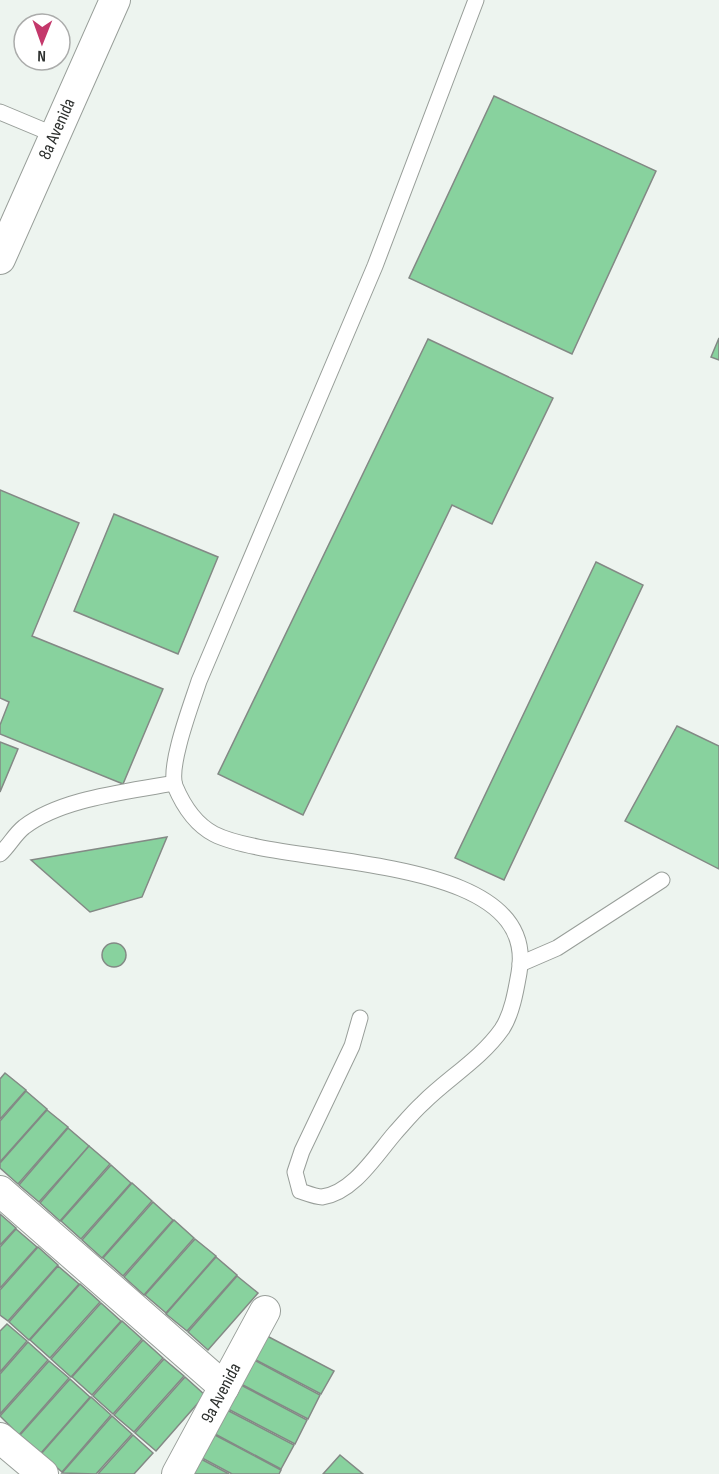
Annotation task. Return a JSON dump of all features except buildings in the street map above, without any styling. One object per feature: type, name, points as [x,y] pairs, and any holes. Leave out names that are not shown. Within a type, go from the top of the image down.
[{"type":"street","name":"8a Avenida","points":[[0,258],[115,0]]},
{"type":"street","points":[[0,1191],[225,1387]]},
{"type":"street","name":"9a Avenida","points":[[177,1474],[265,1311]]},
{"type":"street","points":[[0,1438],[43,1474]]},
{"type":"lane","points":[[360,1018],[352,1046],[302,1151],[295,1172],[300,1191],[321,1197],[346,1188],[422,1103],[478,1056],[503,1027],[516,991],[520,946],[513,928],[490,904],[469,890],[386,867],[245,845],[213,834],[189,813],[174,783],[177,752],[199,681],[375,266],[476,0]]},
{"type":"lane","points":[[0,112],[55,135]]},
{"type":"lane","points":[[0,855],[23,828],[37,819],[76,803],[174,783]]},
{"type":"lane","points":[[520,964],[557,948],[662,880]]}]
